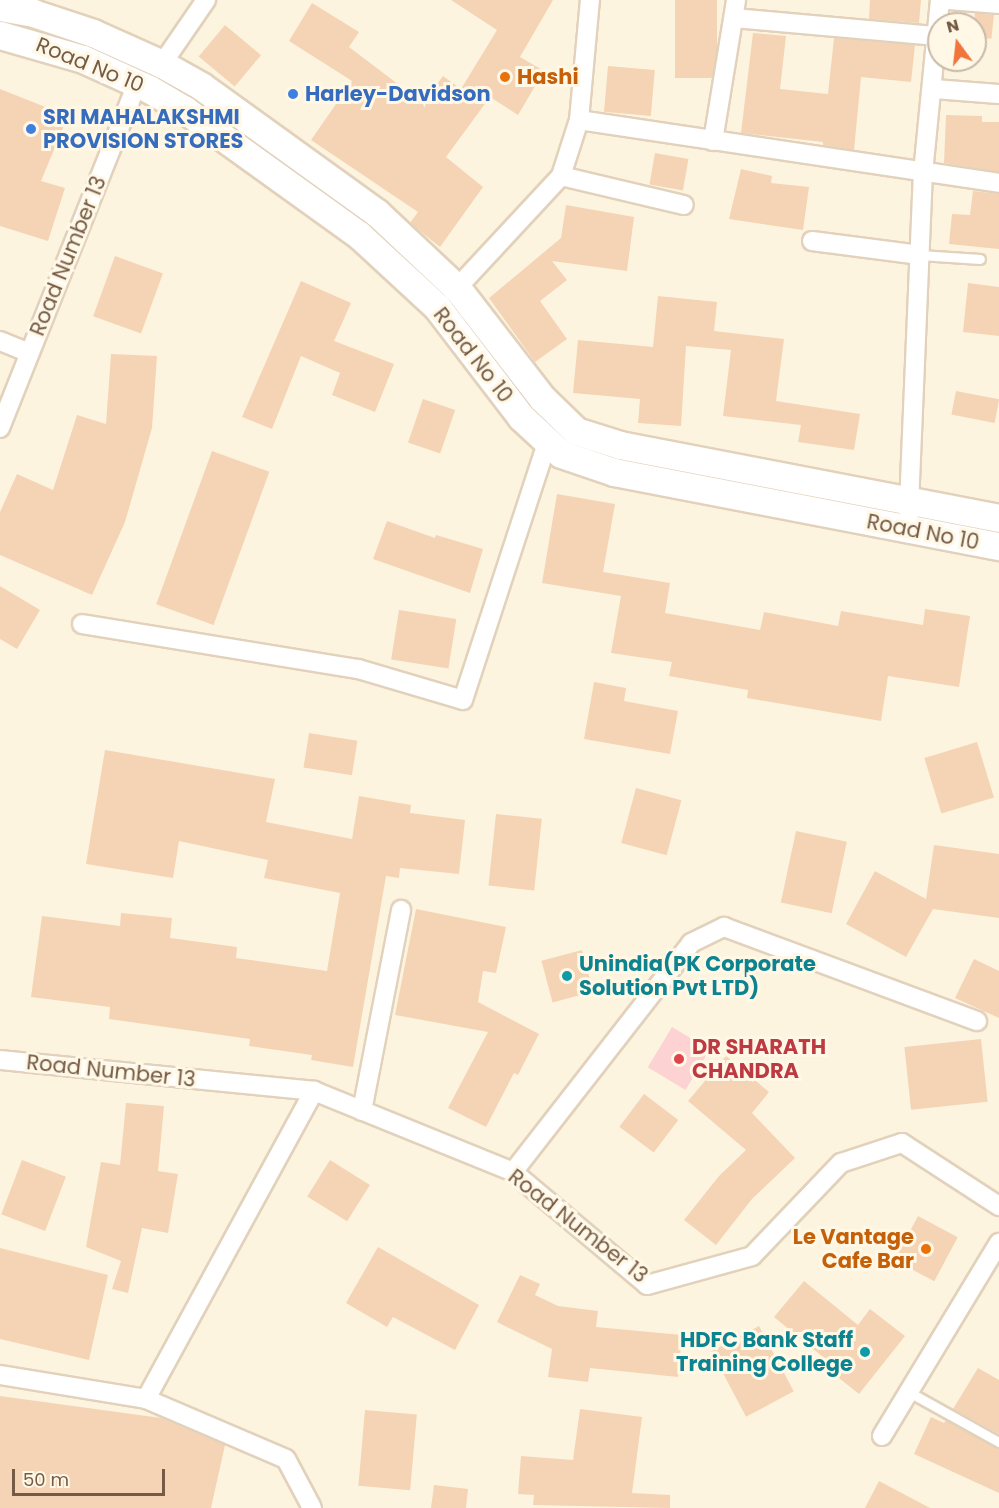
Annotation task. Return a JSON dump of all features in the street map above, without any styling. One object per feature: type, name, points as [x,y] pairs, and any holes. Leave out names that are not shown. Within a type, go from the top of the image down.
[{"type":"main road","name":"Road No 10","points":[[0,7],[33,13],[93,33],[162,64],[201,86],[377,213],[458,288],[542,398],[576,431],[620,445],[999,518]]},
{"type":"main road","name":"Road No 10","points":[[0,35],[26,40],[83,59],[137,83],[185,110],[359,235],[437,307],[521,417],[547,443],[583,464],[614,472],[999,546]]},
{"type":"street","points":[[162,64],[206,0]]},
{"type":"street","points":[[458,288],[561,176],[579,120],[590,0]]},
{"type":"street","points":[[949,0],[999,4]]},
{"type":"street","points":[[713,141],[735,9],[927,35]]},
{"type":"street","points":[[908,529],[923,173],[935,72]]},
{"type":"street","name":"Road Number 13","points":[[0,428],[137,83]]},
{"type":"street","points":[[934,89],[999,94]]},
{"type":"street","points":[[579,120],[999,183]]},
{"type":"street","points":[[561,176],[684,205]]},
{"type":"street","points":[[812,242],[921,255]]},
{"type":"street","points":[[0,341],[30,353]]},
{"type":"street","points":[[82,624],[358,669],[463,700],[547,443]]},
{"type":"street","points":[[362,1110],[401,910]]},
{"type":"street","points":[[513,1172],[691,943],[724,927],[977,1021]]},
{"type":"street","name":"Road Number 13","points":[[0,1060],[314,1091],[513,1172],[647,1285],[752,1256],[841,1163],[902,1143],[999,1206]]},
{"type":"street","points":[[146,1399],[314,1091]]},
{"type":"street","points":[[882,1436],[999,1243]]},
{"type":"street","points":[[0,1375],[146,1399],[286,1459],[312,1508]]},
{"type":"lane","points":[[921,255],[980,260]]},
{"type":"lane","points":[[909,1392],[999,1442]]},
{"type":"shaded area","name":"DR SHARATH CHANDRA","points":[[672,1027],[710,1050],[686,1090],[648,1067]]},
{"type":"building","points":[[451,0],[553,0],[520,57],[544,71],[518,115],[490,97],[446,157],[483,187],[440,247],[410,223],[418,212],[311,140],[352,81],[289,41],[312,3],[359,32],[349,47],[423,103],[443,76],[461,89],[497,30]]},
{"type":"building","points":[[675,0],[717,0],[717,78],[675,78]]},
{"type":"building","points":[[870,0],[921,0],[919,23],[869,19]]},
{"type":"building","points":[[987,14],[994,15],[991,39],[987,38]]},
{"type":"building","points":[[225,25],[261,55],[235,87],[199,56]]},
{"type":"building","points":[[753,33],[786,36],[780,89],[828,94],[834,38],[915,45],[911,82],[861,77],[854,150],[823,145],[823,142],[741,133]]},
{"type":"building","points":[[608,66],[655,70],[651,116],[604,112]]},
{"type":"building","points":[[0,89],[68,116],[41,181],[65,188],[48,241],[0,226]]},
{"type":"building","points":[[946,115],[982,116],[982,122],[999,122],[999,172],[944,163]]},
{"type":"building","points":[[655,153],[688,159],[683,190],[649,185]]},
{"type":"building","points":[[741,169],[772,176],[771,183],[809,187],[803,230],[729,219]]},
{"type":"building","points":[[973,191],[999,194],[999,249],[949,244],[952,214],[970,215]]},
{"type":"building","points":[[566,205],[634,217],[627,271],[552,261],[567,280],[540,301],[567,339],[535,362],[489,298],[561,238]]},
{"type":"building","points":[[115,256],[163,273],[141,334],[93,316]]},
{"type":"building","points":[[301,281],[351,303],[334,341],[394,364],[375,412],[332,395],[340,373],[301,356],[272,429],[242,417]]},
{"type":"building","points":[[968,283],[999,287],[999,336],[963,332]]},
{"type":"building","points":[[658,296],[717,302],[714,331],[784,339],[776,401],[860,414],[854,450],[798,442],[801,425],[723,416],[731,350],[686,346],[681,426],[638,423],[640,399],[573,393],[578,340],[653,347]]},
{"type":"building","points":[[111,354],[157,356],[152,428],[125,522],[92,595],[0,555],[0,512],[17,474],[53,490],[77,415],[106,424]]},
{"type":"building","points":[[956,391],[999,399],[995,423],[951,415]]},
{"type":"building","points":[[423,399],[455,410],[440,454],[408,442]]},
{"type":"building","points":[[212,451],[269,472],[214,625],[156,604]]},
{"type":"building","points":[[557,494],[615,504],[603,572],[670,583],[665,613],[760,630],[764,612],[838,626],[841,611],[923,625],[925,609],[970,616],[959,687],[888,676],[881,721],[747,698],[748,690],[669,676],[672,662],[611,653],[621,596],[542,583]]},
{"type":"building","points":[[387,521],[435,538],[436,535],[483,549],[470,593],[373,559]]},
{"type":"building","points":[[0,586],[40,610],[17,649],[0,639]]},
{"type":"building","points":[[399,610],[456,619],[448,668],[391,659]]},
{"type":"building","points":[[594,682],[626,688],[624,701],[678,711],[670,754],[584,739]]},
{"type":"building","points":[[309,733],[357,741],[352,775],[304,768]]},
{"type":"building","points":[[977,742],[994,797],[941,814],[924,758]]},
{"type":"building","points":[[105,750],[275,779],[266,822],[352,839],[359,796],[411,805],[410,813],[465,820],[459,874],[400,868],[399,878],[386,876],[353,1067],[311,1060],[312,1055],[249,1046],[250,1039],[109,1019],[110,1007],[31,997],[42,916],[120,926],[121,913],[172,918],[170,938],[237,947],[236,958],[327,971],[340,893],[264,878],[268,860],[179,841],[173,878],[86,864]]},
{"type":"building","points":[[636,788],[681,800],[667,855],[621,843]]},
{"type":"building","points":[[496,814],[542,819],[534,890],[488,886]]},
{"type":"building","points":[[796,831],[847,842],[832,913],[781,902]]},
{"type":"building","points":[[934,845],[999,854],[999,918],[933,909],[906,957],[846,924],[875,871],[926,899]]},
{"type":"building","points":[[416,909],[506,927],[496,973],[483,971],[478,1002],[539,1034],[518,1075],[514,1073],[486,1127],[448,1108],[488,1032],[395,1015]]},
{"type":"building","name":"Unindia(PK Corporate Solution Pvt LTD)","points":[[582,950],[593,992],[553,1002],[541,961]]},
{"type":"building","points":[[974,959],[999,971],[999,1018],[955,998]]},
{"type":"building","points":[[981,1039],[988,1102],[911,1110],[904,1047]]},
{"type":"building","points":[[726,1056],[769,1092],[752,1113],[795,1158],[752,1199],[716,1245],[684,1220],[719,1176],[746,1150],[688,1101]]},
{"type":"building","points":[[644,1094],[678,1120],[654,1153],[619,1127]]},
{"type":"building","points":[[126,1103],[164,1106],[158,1171],[178,1174],[168,1233],[142,1228],[128,1293],[112,1289],[121,1261],[86,1247],[101,1162],[120,1165]]},
{"type":"building","points":[[22,1160],[66,1177],[45,1231],[1,1214]]},
{"type":"building","points":[[330,1160],[370,1185],[347,1221],[307,1196]]},
{"type":"building","name":"Le Vantage Cafe Bar","points":[[918,1216],[958,1237],[934,1281],[895,1260]]},
{"type":"building","points":[[378,1247],[479,1305],[455,1350],[393,1317],[387,1327],[346,1303]]},
{"type":"building","points":[[0,1248],[108,1275],[89,1360],[0,1339]]},
{"type":"building","points":[[520,1275],[540,1284],[535,1295],[558,1306],[598,1311],[596,1327],[682,1335],[678,1377],[590,1368],[588,1382],[548,1377],[552,1349],[497,1322]]},
{"type":"building","points":[[804,1281],[858,1325],[870,1309],[905,1336],[859,1394],[825,1367],[829,1362],[774,1317]]},
{"type":"building","points":[[759,1326],[794,1391],[746,1417],[711,1351]]},
{"type":"building","points":[[978,1368],[999,1380],[999,1434],[953,1409]]},
{"type":"building","points":[[0,1396],[161,1418],[225,1445],[211,1508],[0,1508]]},
{"type":"building","points":[[580,1409],[642,1417],[632,1493],[670,1495],[670,1508],[533,1505],[534,1495],[518,1494],[521,1456],[573,1460]]},
{"type":"building","points":[[365,1410],[417,1415],[410,1490],[358,1486]]},
{"type":"building","points":[[931,1417],[944,1423],[946,1420],[999,1449],[999,1493],[914,1454]]},
{"type":"building","points":[[879,1481],[930,1508],[865,1508]]},
{"type":"building","points":[[434,1485],[468,1489],[466,1508],[431,1508]]},
{"type":"place","name":"Hashi","points":[[505,77]]},
{"type":"place","name":"Harley-Davidson","points":[[293,94]]},
{"type":"place","name":"SRI MAHALAKSHMI PROVISION STORES","points":[[31,129]]},
{"type":"place","name":"Unindia(PK Corporate Solution Pvt LTD)","points":[[567,976]]},
{"type":"place","name":"DR SHARATH CHANDRA","points":[[679,1059]]},
{"type":"place","name":"Le Vantage Cafe Bar","points":[[926,1249]]},
{"type":"place","name":"HDFC Bank Staff Training College","points":[[865,1352]]}]
